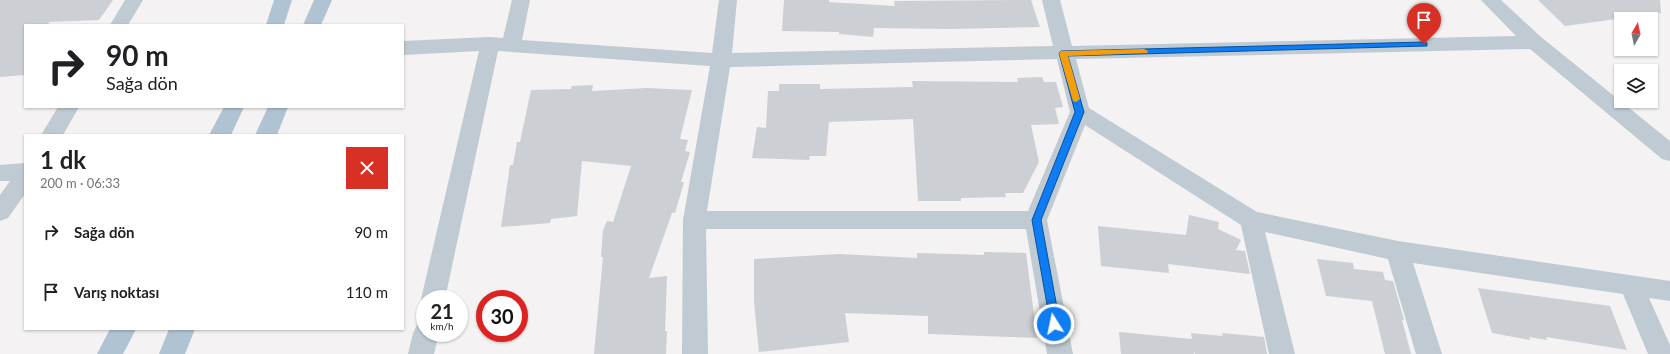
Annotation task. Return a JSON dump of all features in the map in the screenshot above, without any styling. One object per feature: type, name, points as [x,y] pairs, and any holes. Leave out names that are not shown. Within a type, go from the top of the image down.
[{"type":"main road","points":[[275,24],[283,0]]},
{"type":"main road","points":[[312,24],[323,0]]},
{"type":"main road","points":[[220,134],[234,108]]},
{"type":"main road","points":[[266,134],[278,108]]},
{"type":"main road","points":[[110,354],[122,330]]},
{"type":"main road","points":[[172,354],[182,330]]},
{"type":"street","points":[[120,24],[134,0]]},
{"type":"street","points":[[511,45],[521,0]]},
{"type":"street","points":[[695,354],[694,220],[721,60],[728,0]]},
{"type":"street","points":[[1051,0],[1080,112],[1036,220],[1060,354]]},
{"type":"street","points":[[1490,0],[1534,42],[1670,153]]},
{"type":"street","points":[[404,48],[490,44],[721,60],[1534,42]]},
{"type":"street","points":[[435,290],[490,44]]},
{"type":"street","points":[[53,134],[68,108]]},
{"type":"street","points":[[1080,112],[1251,220],[1398,251],[1632,286],[1670,290]]},
{"type":"street","points":[[0,173],[24,171]]},
{"type":"street","points":[[0,212],[24,178]]},
{"type":"street","points":[[694,220],[1036,220]]},
{"type":"street","points":[[1251,220],[1282,354]]},
{"type":"street","points":[[1398,251],[1429,354]]},
{"type":"street","points":[[1632,286],[1662,354]]},
{"type":"street","points":[[421,354],[424,342]]},
{"type":"building","points":[[0,0],[113,0],[99,20],[49,22],[48,24],[24,24],[24,75],[0,77]]},
{"type":"building","points":[[784,0],[829,0],[829,2],[895,6],[894,1],[1031,0],[1040,27],[950,29],[874,28],[873,37],[839,34],[839,32],[782,31]]},
{"type":"building","points":[[1538,0],[1660,0],[1661,13],[1614,12],[1614,19],[1565,26]]},
{"type":"building","points":[[1042,77],[1044,82],[1056,82],[1063,107],[1055,108],[1059,124],[1031,125],[1039,162],[1023,193],[1005,193],[1006,197],[961,198],[961,201],[918,201],[913,119],[829,122],[826,156],[810,156],[809,160],[752,158],[757,127],[766,128],[768,91],[779,91],[779,84],[820,84],[820,89],[913,87],[912,81],[1018,82],[1017,78]]},
{"type":"building","points":[[593,85],[592,91],[647,88],[692,90],[680,139],[688,140],[685,151],[690,152],[681,182],[684,182],[675,213],[672,213],[649,278],[667,276],[665,331],[667,331],[666,354],[594,354],[603,257],[601,257],[603,230],[607,221],[613,222],[631,166],[582,161],[577,216],[551,219],[550,223],[501,227],[510,165],[513,165],[517,142],[520,142],[531,90],[571,89],[572,86]]},
{"type":"building","points":[[1189,215],[1219,222],[1218,229],[1241,240],[1236,250],[1245,251],[1250,274],[1168,264],[1169,273],[1101,266],[1098,226],[1186,235]]},
{"type":"building","points":[[984,252],[1026,253],[1037,338],[928,334],[928,316],[845,313],[849,342],[759,352],[754,302],[754,259],[839,254],[917,258],[917,253],[984,255]]},
{"type":"building","points":[[1317,259],[1353,263],[1354,269],[1383,272],[1385,280],[1393,281],[1404,320],[1402,320],[1411,354],[1385,354],[1372,301],[1326,296]]},
{"type":"building","points":[[1478,288],[1610,306],[1627,350],[1546,337],[1547,340],[1529,337],[1530,340],[1492,333]]},
{"type":"building","points":[[1119,332],[1192,339],[1191,333],[1223,336],[1222,333],[1264,337],[1267,354],[1195,354],[1195,352],[1194,354],[1121,354]]},
{"type":"slow traffic","points":[[1076,99],[1064,53],[1144,51]]},
{"type":"route","points":[[1054,324],[1036,220],[1080,112],[1064,53],[1424,44]]}]
